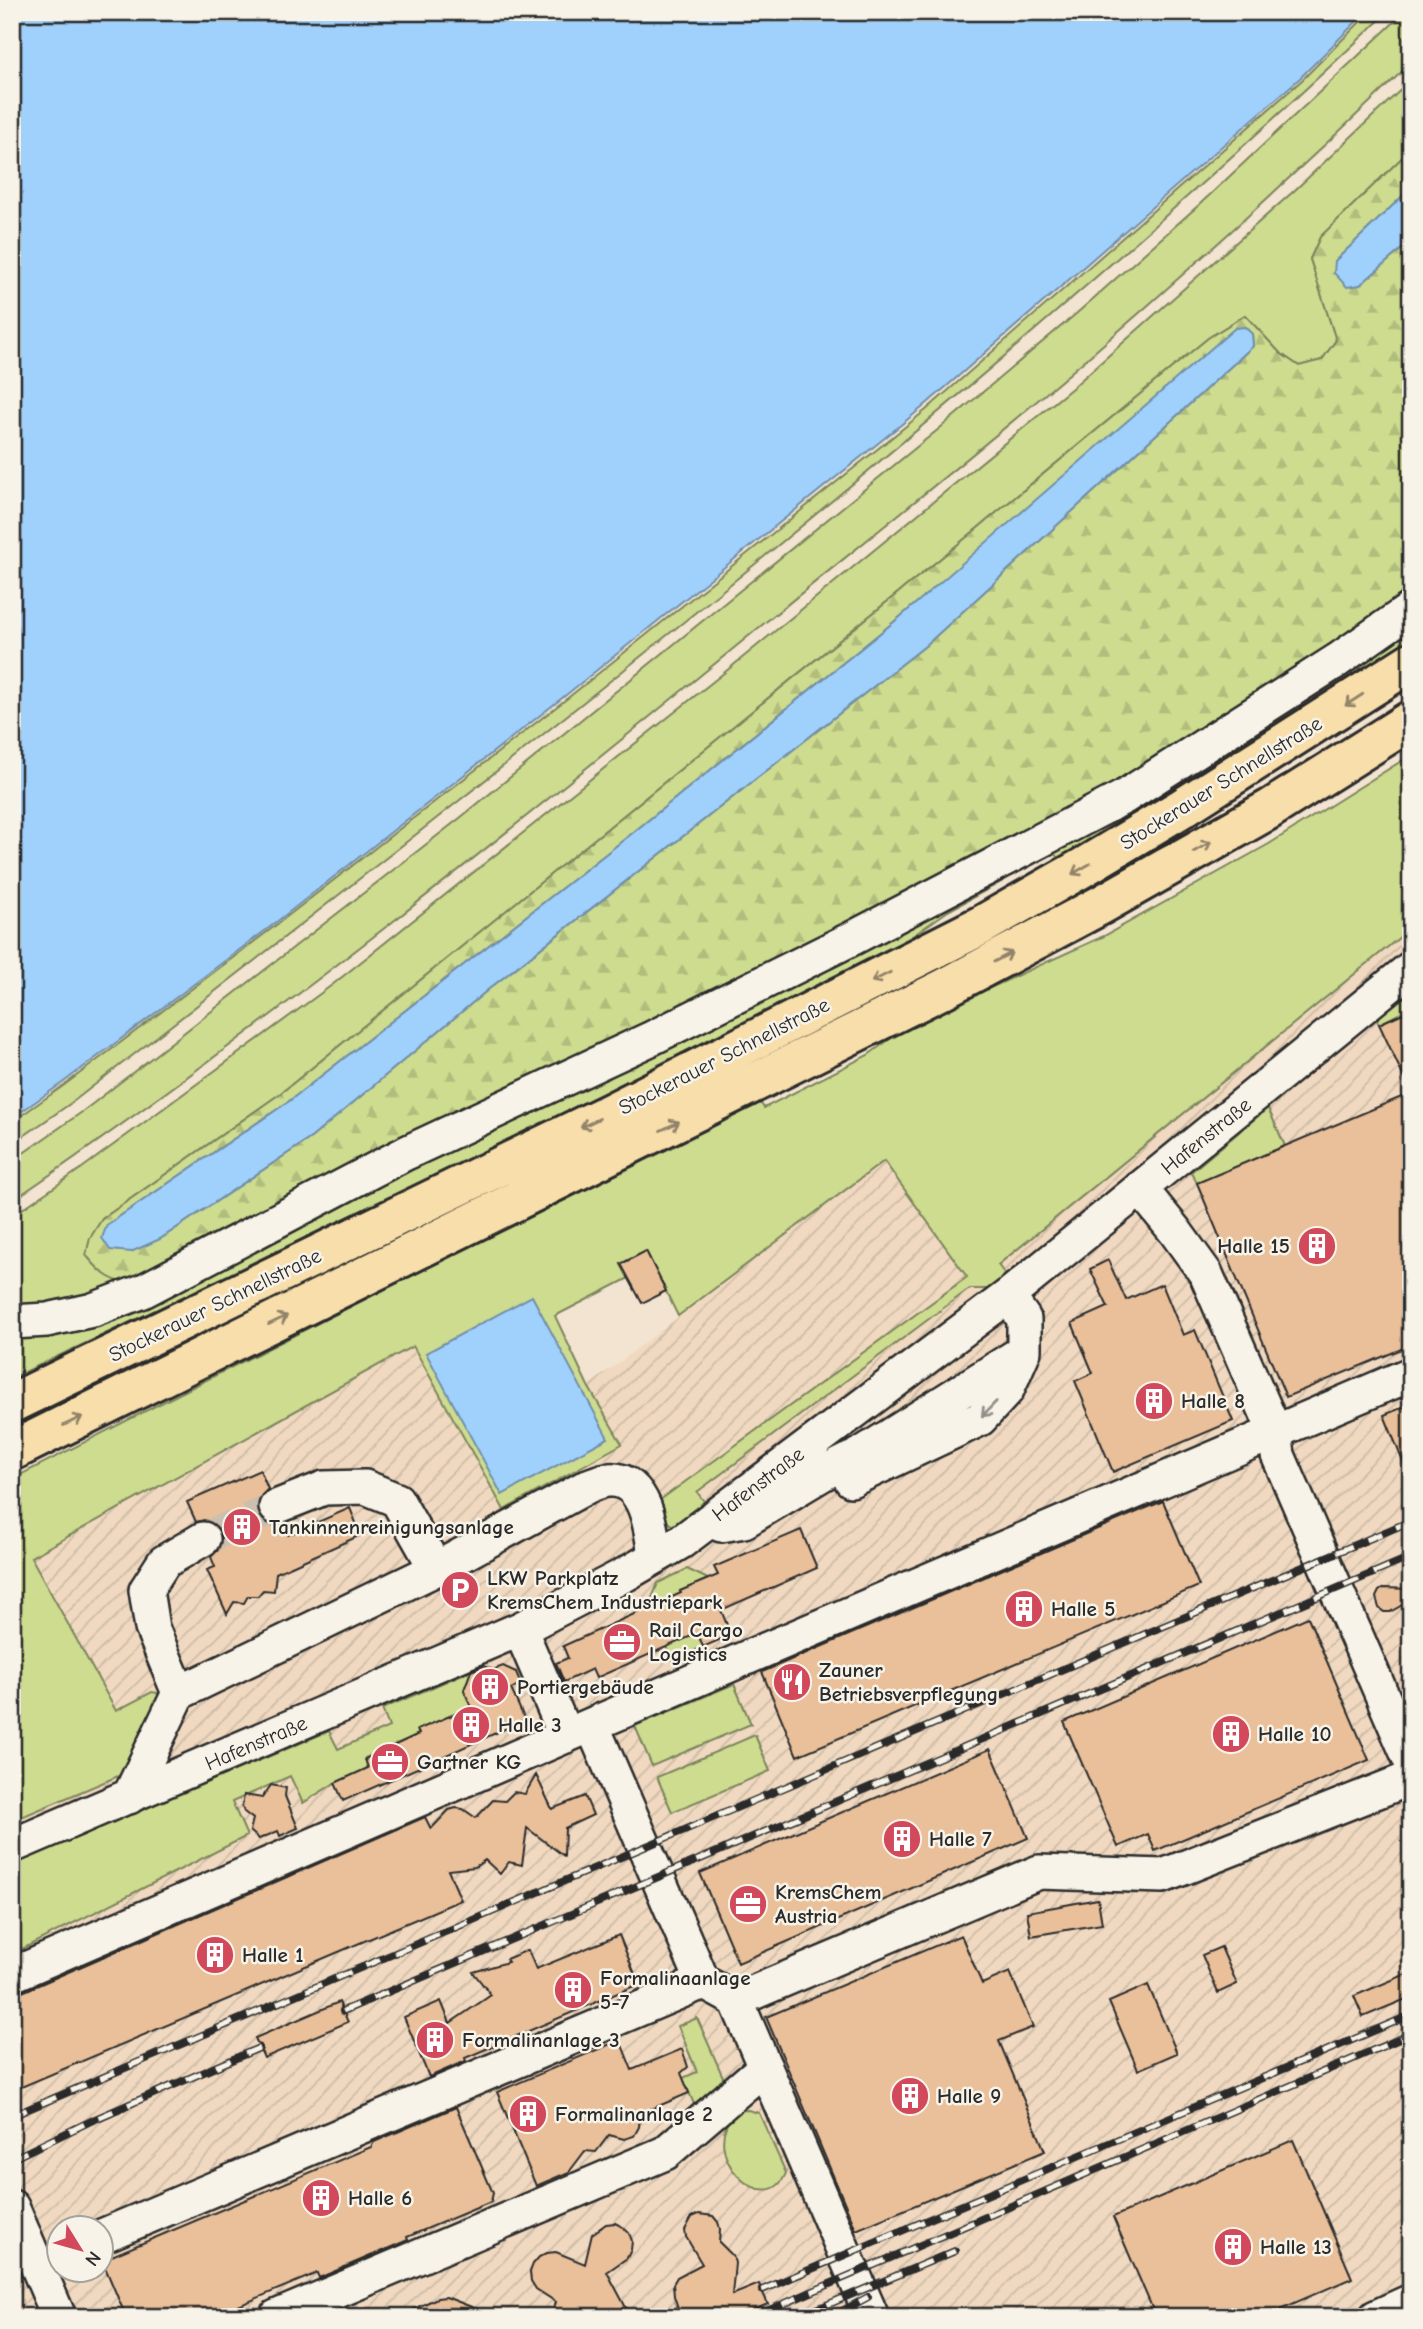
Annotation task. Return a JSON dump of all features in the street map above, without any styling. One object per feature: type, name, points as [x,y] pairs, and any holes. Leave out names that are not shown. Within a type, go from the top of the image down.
[{"type":"highway","name":"Stockerauer Schnellstraße","points":[[12,1403],[598,1119],[980,926],[1182,808],[1411,662]]},
{"type":"highway","name":"Stockerauer Schnellstraße","points":[[12,1451],[621,1151],[955,982],[1101,905],[1270,809],[1411,720]]},
{"type":"street","points":[[12,1322],[47,1320],[93,1310],[143,1291],[406,1153],[650,1039],[866,931],[1124,797],[1338,660],[1411,609]]},
{"type":"street","name":"Hafenstraße","points":[[12,1846],[520,1629],[655,1557],[701,1528],[1007,1296],[1411,968]]},
{"type":"street","points":[[1140,1188],[1206,1274],[1275,1432],[1278,1455],[1411,1762]]},
{"type":"street","points":[[701,1528],[744,1521],[824,1473],[860,1455],[1024,1352],[1024,1319],[1007,1296]]},
{"type":"street","points":[[12,1976],[1411,1374]]},
{"type":"street","points":[[130,1797],[180,1693],[436,1569],[588,1486],[610,1479],[648,1485],[655,1557]]},
{"type":"street","points":[[276,1507],[324,1488],[365,1487],[397,1500],[436,1569]]},
{"type":"street","points":[[180,1693],[152,1628],[146,1590],[164,1562],[204,1539]]},
{"type":"street","points":[[520,1629],[579,1731],[703,1982],[736,2000],[872,2317]]},
{"type":"street","points":[[736,2000],[1039,1872],[1163,1876],[1411,1778]]},
{"type":"street","points":[[116,2230],[703,1982]]},
{"type":"street","points":[[276,2317],[665,2153],[765,2067]]},
{"type":"street","points":[[12,2207],[46,2255]]},
{"type":"street","points":[[53,2284],[59,2317]]},
{"type":"street","points":[[1376,2317],[1411,2301]]},
{"type":"shaded area","points":[[1411,928],[1411,2317],[12,2317],[12,1821],[123,1774],[151,1692],[116,1711],[31,1557],[413,1346],[504,1510],[622,1445],[588,1386],[884,1161],[976,1288],[1008,1278],[997,1265]]},
{"type":"green space","points":[[1370,12],[1388,12],[1231,157],[909,437],[744,573],[411,839],[74,1101],[12,1144],[12,1122],[271,929],[569,697],[926,410],[1302,80]]},
{"type":"green space","points":[[1405,12],[1411,12],[1411,63],[1242,221],[1069,374],[583,771],[396,919],[206,1063],[12,1201],[12,1161],[82,1112],[460,818],[940,428],[1077,313],[1200,204]]},
{"type":"green space","points":[[1411,80],[1411,149],[1320,237],[1310,259],[1336,340],[1322,360],[1299,366],[1280,353],[1245,315],[1208,338],[967,537],[281,1093],[102,1219],[1411,599],[1411,639],[1059,860],[1054,853],[948,911],[897,947],[388,1200],[12,1378],[12,1216],[332,985],[725,672],[1072,388],[1295,190]]},
{"type":"green space","points":[[1411,149],[1411,188],[1335,261],[1360,285],[1411,241],[1411,599],[1120,789],[139,1284],[109,1277],[86,1255],[90,1238],[102,1219],[281,1093],[967,537],[1208,338],[1245,315],[1280,353],[1299,366],[1322,360],[1336,340],[1310,259],[1320,237]],"holes":[[[1245,327],[1252,334],[1253,346],[925,646],[490,988],[312,1137],[160,1239],[107,1225],[288,1102],[630,835],[900,617]]]},
{"type":"green space","points":[[1411,755],[1411,928],[998,1265],[1008,1278],[997,1289],[970,1289],[965,1292],[697,1492],[709,1508],[679,1529],[663,1518],[659,1510],[660,1500],[967,1277],[884,1161],[678,1316],[646,1251],[622,1263],[629,1278],[555,1316],[588,1386],[622,1444],[504,1510],[413,1346],[31,1557],[116,1711],[152,1692],[160,1697],[123,1774],[12,1821],[12,1479],[758,1099],[764,1108],[868,1055],[911,1024],[1104,936],[1269,844]]},
{"type":"green space","points":[[1411,985],[1411,1008],[1379,1024],[1375,1016]]},
{"type":"green space","points":[[1268,1108],[1285,1146],[1197,1183],[1191,1172]]},
{"type":"green space","points":[[687,1569],[708,1579],[680,1591],[703,1647],[672,1660],[648,1608],[658,1583]]},
{"type":"green space","points":[[472,1670],[464,1690],[471,1707],[418,1730],[419,1734],[365,1758],[368,1768],[335,1783],[303,1803],[290,1776],[232,1802],[247,1836],[12,1954],[12,1865],[329,1731],[338,1749],[389,1727],[382,1709]]},
{"type":"green space","points":[[734,1684],[751,1724],[652,1766],[635,1726]]},
{"type":"green space","points":[[755,1735],[770,1771],[672,1812],[657,1777]]},
{"type":"green space","points":[[697,2018],[723,2077],[716,2100],[696,2109],[683,2078],[697,2072],[678,2026]]},
{"type":"green space","points":[[736,2111],[759,2113],[786,2173],[777,2186],[764,2190],[751,2186],[738,2176],[728,2162],[723,2146],[725,2128]]},
{"type":"water","points":[[12,12],[1366,12],[1300,78],[923,407],[566,695],[270,927],[12,1118]]},
{"type":"water","points":[[1411,188],[1411,241],[1360,285],[1347,287],[1334,273],[1335,261]]},
{"type":"water","points":[[1245,327],[1252,334],[1253,346],[925,646],[490,988],[312,1137],[160,1239],[131,1252],[110,1250],[102,1238],[107,1225],[288,1102],[630,835],[900,617],[1235,328]]},
{"type":"water","points":[[532,1296],[608,1438],[502,1495],[426,1353]]},
{"type":"building","points":[[1403,1013],[1411,1029],[1411,1093],[1379,1024]]},
{"type":"building","name":"Halle 15","points":[[1411,1093],[1411,1345],[1286,1397],[1197,1183]]},
{"type":"building","points":[[646,1251],[666,1291],[642,1303],[621,1264]]},
{"type":"building","name":"Halle 8","points":[[1108,1260],[1126,1300],[1162,1284],[1183,1335],[1195,1330],[1233,1421],[1113,1472],[1075,1381],[1093,1373],[1072,1323],[1108,1307],[1090,1269]]},
{"type":"building","points":[[1411,1404],[1411,1479],[1410,1479],[1384,1415]]},
{"type":"building","name":"Tankinnenreinigungsanlage","points":[[260,1470],[268,1489],[257,1505],[258,1515],[265,1522],[274,1526],[284,1525],[288,1535],[350,1508],[361,1535],[276,1573],[274,1591],[263,1590],[258,1596],[248,1596],[244,1603],[234,1602],[227,1614],[207,1570],[215,1567],[211,1557],[220,1548],[220,1530],[212,1522],[196,1522],[187,1502]]},
{"type":"building","name":"Halle 5","points":[[1163,1501],[1199,1586],[797,1756],[762,1672]]},
{"type":"building","points":[[801,1530],[817,1568],[721,1610],[731,1635],[703,1647],[698,1633],[596,1678],[592,1669],[564,1682],[556,1663],[568,1658],[563,1646],[718,1575],[714,1567]]},
{"type":"building","points":[[1384,1588],[1411,1589],[1411,1600],[1390,1612],[1384,1612],[1379,1608],[1376,1597]]},
{"type":"building","name":"Halle 10","points":[[1308,1617],[1369,1760],[1155,1851],[1148,1834],[1118,1847],[1064,1722]]},
{"type":"building","points":[[483,1666],[493,1670],[503,1666],[516,1672],[521,1684],[511,1689],[525,1720],[343,1801],[335,1783],[368,1768],[365,1759],[419,1734],[417,1730],[471,1707],[464,1690],[471,1671]]},
{"type":"building","name":"Halle 7","points":[[990,1749],[1028,1838],[738,1963],[700,1873]]},
{"type":"building","name":"Halle 1","points":[[536,1775],[552,1809],[585,1796],[593,1815],[565,1828],[564,1856],[527,1828],[522,1865],[509,1862],[500,1874],[485,1860],[475,1867],[448,1870],[461,1900],[12,2091],[12,1994],[20,1993],[425,1817],[431,1829],[449,1810],[456,1808],[463,1809],[476,1818],[493,1800],[505,1801],[514,1792],[525,1794]]},
{"type":"building","points":[[271,1785],[286,1788],[285,1796],[298,1828],[280,1836],[278,1831],[259,1839],[250,1831],[253,1819],[242,1807],[244,1795],[262,1798]]},
{"type":"building","points":[[1098,1899],[1102,1924],[1031,1936],[1027,1912]]},
{"type":"building","name":"Formalinaanlage 5-7","points":[[619,1935],[639,1984],[465,2058],[466,2061],[429,2077],[404,2017],[441,2001],[450,2023],[491,1995],[473,1972],[508,1962],[506,1959],[528,1950],[536,1969]]},
{"type":"building","name":"Halle 9","points":[[961,1935],[982,1984],[1010,1972],[1033,2027],[999,2041],[1045,2151],[856,2230],[766,2017]]},
{"type":"building","points":[[1221,1947],[1237,1984],[1218,1993],[1202,1955]]},
{"type":"building","points":[[1411,1972],[1411,1997],[1363,2017],[1354,1996]]},
{"type":"building","points":[[1148,1985],[1177,2053],[1138,2070],[1109,2002]]},
{"type":"building","points":[[339,2002],[348,2022],[264,2058],[255,2038]]},
{"type":"building","name":"Formalinanlage 2","points":[[620,2040],[632,2070],[682,2049],[688,2067],[681,2073],[689,2093],[640,2114],[639,2127],[634,2136],[624,2139],[609,2135],[596,2152],[585,2151],[569,2172],[536,2186],[497,2092]]},
{"type":"building","name":"Halle 6","points":[[456,2107],[493,2193],[491,2202],[319,2278],[317,2273],[212,2317],[126,2317],[112,2284],[116,2284],[116,2254],[371,2147],[374,2142]]},
{"type":"building","name":"Halle 13","points":[[1293,2140],[1352,2278],[1262,2317],[1156,2317],[1113,2217]]},
{"type":"building","points":[[699,2214],[713,2216],[718,2222],[719,2242],[733,2256],[735,2263],[732,2295],[759,2284],[768,2304],[737,2317],[681,2317],[673,2284],[677,2277],[702,2264],[686,2237],[685,2230],[692,2217]]},
{"type":"building","points":[[615,2223],[629,2233],[631,2250],[627,2258],[607,2272],[631,2317],[551,2317],[556,2302],[536,2289],[531,2281],[533,2264],[539,2257],[556,2252],[585,2264],[592,2234],[606,2224]]},
{"type":"building","points":[[446,2297],[492,2317],[397,2317],[437,2298]]},
{"type":"tunnel","points":[[203,1539],[276,1507]]},
{"type":"railway","points":[[12,2116],[1411,1521]]},
{"type":"railway","points":[[343,2011],[1411,1557]]},
{"type":"railway","points":[[762,2290],[1411,2015]]},
{"type":"railway","points":[[753,2317],[1411,2034]]},
{"type":"railway","points":[[12,2159],[93,2120],[259,2048]]},
{"type":"railway","points":[[798,2317],[955,2251]]},
{"type":"railway","points":[[831,2317],[868,2297]]},
{"type":"place","name":"Halle 15","points":[[1317,1246]]},
{"type":"place","name":"Halle 8","points":[[1154,1401]]},
{"type":"place","name":"Tankinnenreinigungsanlage","points":[[242,1527]]},
{"type":"place","name":"LKW Parkplatz KremsChem Industriepark","points":[[460,1590]]},
{"type":"place","name":"Halle 5","points":[[1024,1609]]},
{"type":"place","name":"Rail Cargo Logistics","points":[[622,1642]]},
{"type":"place","name":"Zauner Betriebsverpflegung","points":[[792,1682]]},
{"type":"place","name":"Portiergebäude","points":[[490,1687]]},
{"type":"place","name":"Halle 3","points":[[471,1725]]},
{"type":"place","name":"Halle 10","points":[[1231,1734]]},
{"type":"place","name":"Gartner KG","points":[[390,1762]]},
{"type":"place","name":"Halle 7","points":[[902,1839]]},
{"type":"place","name":"KremsChem Austria","points":[[748,1904]]},
{"type":"place","name":"Halle 1","points":[[215,1955]]},
{"type":"place","name":"Formalinaanlage 5-7","points":[[573,1990]]},
{"type":"place","name":"Formalinanlage 3","points":[[435,2040]]},
{"type":"place","name":"Halle 9","points":[[910,2096]]},
{"type":"place","name":"Formalinanlage 2","points":[[528,2114]]},
{"type":"place","name":"Halle 6","points":[[321,2198]]},
{"type":"place","name":"Halle 13","points":[[1233,2247]]}]
